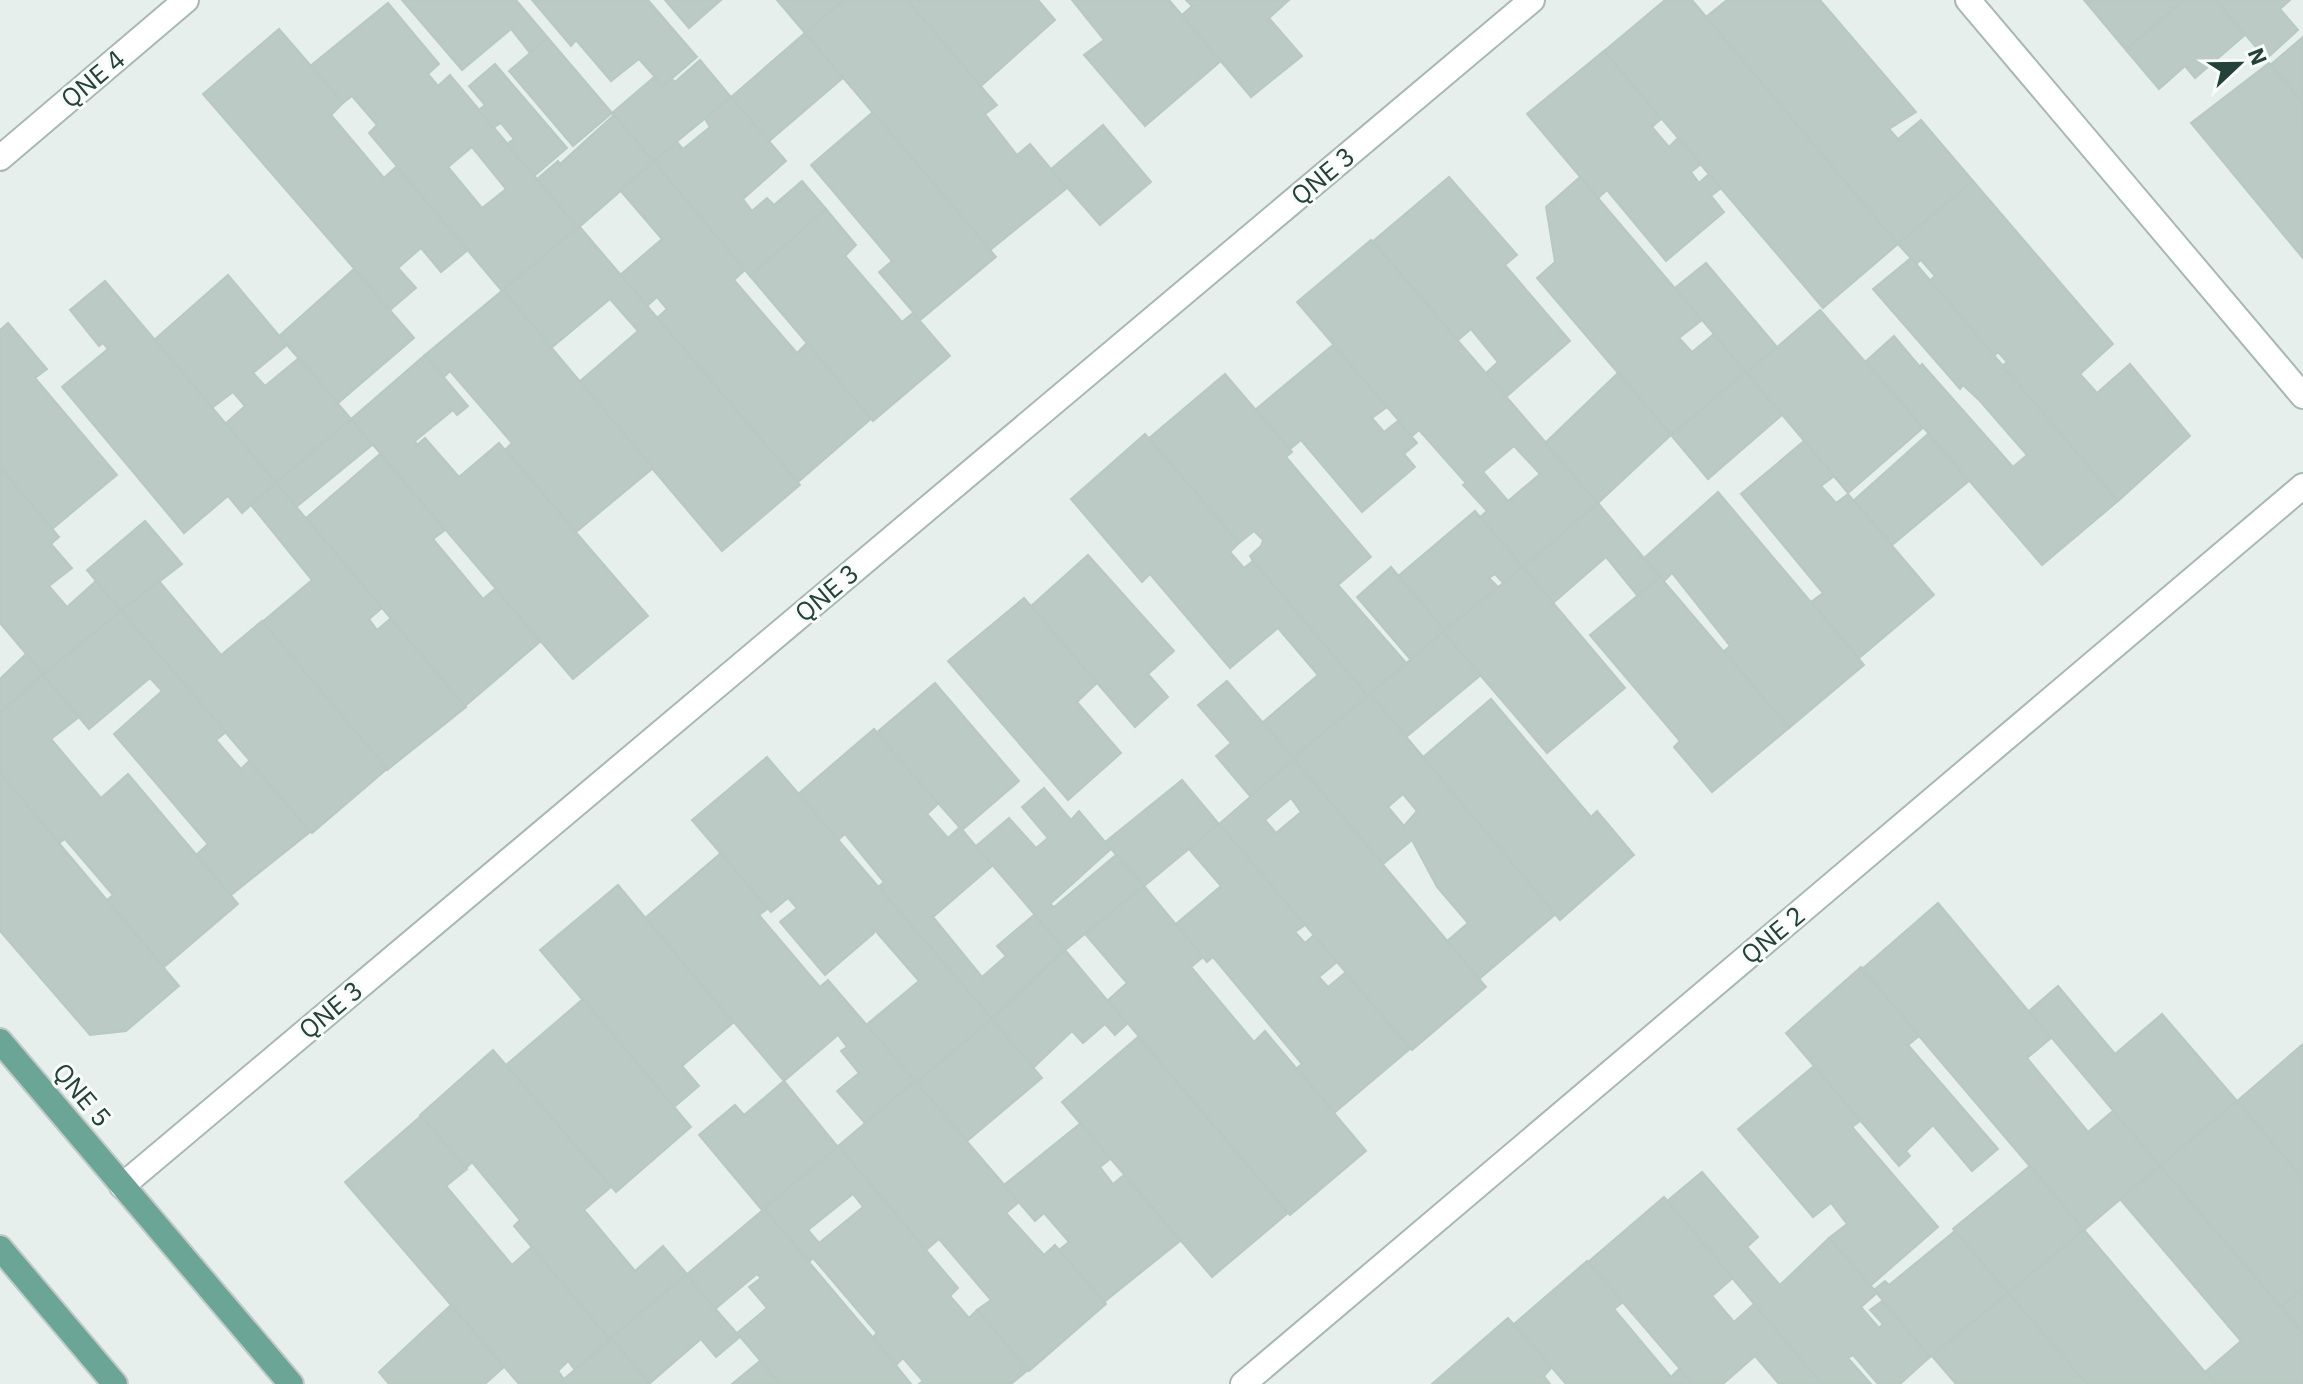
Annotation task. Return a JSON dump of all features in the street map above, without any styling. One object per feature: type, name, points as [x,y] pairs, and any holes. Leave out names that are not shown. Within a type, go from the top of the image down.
[{"type":"main road","name":"QNE 5","points":[[0,1041],[291,1384]]},
{"type":"main road","points":[[4,1262],[115,1384]]},
{"type":"street","name":"QNE 4","points":[[0,158],[186,0]]},
{"type":"street","name":"QNE 3","points":[[122,1186],[1532,0]]},
{"type":"street","points":[[1968,0],[2303,396]]},
{"type":"street","name":"QNE 2","points":[[1243,1384],[2303,486]]},
{"type":"building","points":[[402,0],[516,0],[548,38],[530,53],[511,29],[462,70]]},
{"type":"building","points":[[532,0],[648,0],[697,57],[663,86],[639,59],[611,81],[576,40],[571,46]]},
{"type":"building","points":[[665,0],[721,0],[689,28]]},
{"type":"building","points":[[777,0],[844,0],[805,33]]},
{"type":"building","points":[[844,0],[907,0],[997,105],[985,114],[1017,155],[1030,144],[1067,188],[990,250],[805,33]]},
{"type":"building","points":[[907,0],[1038,0],[1055,20],[981,86]]},
{"type":"building","points":[[1072,0],[1169,0],[1221,61],[1145,126],[1084,55],[1104,40]]},
{"type":"building","points":[[1186,0],[1289,0],[1269,18],[1302,56],[1251,97],[1182,15],[1192,6]]},
{"type":"building","points":[[1665,0],[1692,0],[1898,244],[1823,308],[1604,51]]},
{"type":"building","points":[[1727,0],[1820,0],[1916,112],[1889,129],[1898,139],[1921,120],[1973,181],[1898,244],[1706,17]]},
{"type":"building","points":[[2084,0],[2184,0],[2126,50]]},
{"type":"building","points":[[2184,0],[2216,0],[2245,35],[2195,78],[2185,66],[2159,89],[2126,50]]},
{"type":"building","points":[[2216,0],[2290,0],[2280,9],[2298,30],[2266,59]]},
{"type":"building","points":[[388,3],[439,64],[428,74],[438,86],[450,75],[578,228],[502,291],[369,133],[377,125],[352,96],[343,103],[310,66]],"holes":[[[472,147],[506,189],[482,208],[448,167]]]},
{"type":"building","points":[[279,29],[343,103],[331,115],[384,178],[396,167],[468,250],[441,272],[421,248],[398,268],[416,288],[390,310],[203,94]]},
{"type":"building","points":[[805,33],[843,78],[768,142],[731,97]]},
{"type":"building","points":[[2303,37],[2303,103],[2270,65]]},
{"type":"building","points":[[548,38],[612,113],[573,146],[509,71]]},
{"type":"building","points":[[1604,51],[1661,119],[1652,127],[1669,147],[1678,138],[1701,164],[1691,172],[1699,183],[1709,174],[1721,188],[1711,196],[1724,212],[1666,261],[1607,190],[1598,198],[1527,114]]},
{"type":"building","points":[[700,60],[731,97],[653,161],[612,113],[654,77],[663,86],[672,79],[675,82]]},
{"type":"building","points":[[2269,63],[2303,103],[2302,257],[2191,123]]},
{"type":"building","points":[[495,64],[567,148],[534,176],[507,144],[514,139],[501,123],[493,128],[479,110],[485,105],[469,86]]},
{"type":"building","points":[[731,97],[786,161],[743,199],[752,211],[767,198],[774,205],[802,181],[826,209],[750,276],[654,162],[677,142],[683,149],[710,127],[705,119]]},
{"type":"building","points":[[873,112],[996,257],[920,320],[879,272],[892,261],[811,165]]},
{"type":"building","points":[[614,115],[654,162],[578,228],[537,179],[558,161],[560,164]]},
{"type":"building","points":[[1103,125],[1151,182],[1100,225],[1051,169]]},
{"type":"building","points":[[654,162],[745,270],[734,280],[797,353],[807,343],[872,418],[798,482],[657,318],[667,309],[657,297],[647,306],[620,275],[662,239],[620,190]]},
{"type":"building","points":[[1449,177],[1517,255],[1505,265],[1570,341],[1506,397],[1486,373],[1498,362],[1471,329],[1458,340],[1373,241]]},
{"type":"building","points":[[1580,177],[1702,320],[1679,338],[1692,352],[1714,334],[1746,372],[1671,435],[1537,278],[1555,262],[1546,207]]},
{"type":"building","points":[[1973,181],[2113,344],[2080,374],[2097,393],[2130,364],[2190,436],[2118,501],[2002,366],[2007,362],[1998,352],[1994,356],[1929,281],[1935,276],[1921,260],[1916,264],[1898,244]]},
{"type":"building","points":[[826,209],[856,245],[845,256],[902,322],[913,313],[950,356],[873,421],[750,276]]},
{"type":"building","points":[[579,226],[800,485],[722,551],[579,382],[638,331],[610,299],[551,348],[503,290]]},
{"type":"building","points":[[1371,240],[1598,503],[1523,567],[1480,517],[1487,511],[1463,485],[1466,483],[1419,430],[1412,436],[1297,302]],"holes":[[[1514,446],[1540,474],[1508,501],[1483,472]]]},
{"type":"building","points":[[1911,258],[2118,501],[2042,565],[1866,361],[1894,336],[2013,467],[2027,455],[1980,401],[1963,385],[1960,389],[1873,289]]},
{"type":"building","points":[[1706,263],[1777,347],[1747,373],[1675,288]]},
{"type":"building","points":[[354,269],[414,338],[338,403],[279,336]]},
{"type":"building","points":[[228,275],[287,345],[253,373],[265,386],[299,358],[351,419],[276,483],[226,423],[245,406],[233,392],[212,408],[154,340]]},
{"type":"building","points":[[105,281],[276,483],[242,513],[228,496],[184,533],[62,387],[108,349],[103,343],[99,346],[70,310]]},
{"type":"building","points":[[503,290],[653,468],[576,532],[506,449],[512,443],[450,371],[443,378],[425,355]]},
{"type":"building","points":[[1820,310],[1923,428],[1848,493],[1747,373]]},
{"type":"building","points":[[8,323],[47,369],[35,378],[117,475],[52,529],[0,467],[0,330]]},
{"type":"building","points":[[1333,345],[1387,407],[1372,418],[1384,432],[1398,421],[1417,443],[1404,454],[1415,467],[1362,512],[1301,440],[1290,449],[1256,409]]},
{"type":"building","points":[[425,355],[468,406],[457,415],[453,410],[415,441],[417,445],[425,438],[459,477],[499,443],[648,616],[573,679],[351,419]]},
{"type":"building","points":[[1746,372],[1782,415],[1708,479],[1671,435]]},
{"type":"building","points":[[1618,373],[1671,435],[1598,503],[1545,443]]},
{"type":"building","points":[[1225,374],[1292,452],[1286,457],[1371,557],[1338,585],[1407,664],[1368,696],[1253,561],[1250,556],[1263,540],[1254,531],[1239,543],[1149,438]]},
{"type":"building","points":[[351,419],[372,445],[296,507],[276,483]]},
{"type":"building","points":[[1145,434],[1239,543],[1230,552],[1244,568],[1253,561],[1368,696],[1293,758],[1263,722],[1318,675],[1278,628],[1230,668],[1150,574],[1142,582],[1071,499]]},
{"type":"building","points":[[1928,434],[1969,481],[1892,545],[1854,500]]},
{"type":"building","points":[[1804,441],[1834,476],[1821,486],[1836,503],[1848,494],[1934,595],[1859,658],[1811,602],[1823,593],[1741,494]]},
{"type":"building","points":[[380,454],[445,530],[433,539],[483,599],[495,589],[540,642],[465,706],[306,518]]},
{"type":"building","points":[[0,467],[59,537],[51,544],[72,568],[49,586],[67,607],[96,581],[121,611],[43,674],[0,623]]},
{"type":"building","points":[[276,483],[382,608],[369,619],[377,630],[390,619],[466,707],[387,770],[262,622],[312,580],[251,505]]},
{"type":"building","points":[[1718,492],[1864,665],[1789,728],[1724,651],[1730,646],[1672,573],[1664,581],[1644,558]]},
{"type":"building","points":[[1598,503],[1660,577],[1637,595],[1606,557],[1553,603],[1523,567]]},
{"type":"building","points":[[1475,511],[1523,567],[1503,583],[1495,574],[1489,578],[1498,587],[1445,631],[1398,576]]},
{"type":"building","points":[[145,521],[182,564],[121,611],[87,570]]},
{"type":"building","points":[[1088,555],[1174,651],[1148,674],[1168,697],[1135,727],[1031,606]]},
{"type":"building","points":[[1391,567],[1445,631],[1411,660],[1357,597]]},
{"type":"building","points":[[1523,567],[1625,688],[1547,753],[1443,632]]},
{"type":"building","points":[[1660,577],[1789,728],[1712,792],[1674,747],[1680,741],[1590,635]]},
{"type":"building","points":[[159,581],[221,655],[262,621],[387,769],[312,833],[121,611]]},
{"type":"building","points":[[1024,598],[1097,683],[1077,702],[1121,753],[1068,800],[948,661]]},
{"type":"building","points":[[121,611],[226,732],[216,740],[241,769],[249,761],[310,832],[231,895],[196,855],[208,844],[114,734],[162,691],[150,678],[89,729],[43,675]]},
{"type":"building","points":[[1443,632],[1481,675],[1406,737],[1370,694]]},
{"type":"building","points":[[26,654],[43,674],[0,713],[0,679]]},
{"type":"building","points":[[43,675],[79,717],[51,739],[101,798],[128,774],[238,904],[164,967],[107,900],[113,895],[65,839],[59,843],[0,773],[0,713]]},
{"type":"building","points":[[1227,681],[1294,759],[1250,796],[1216,756],[1231,743],[1198,705]]},
{"type":"building","points":[[935,683],[1019,781],[962,830],[876,733]]},
{"type":"building","points":[[1370,694],[1556,914],[1479,979],[1447,941],[1468,923],[1437,887],[1412,840],[1383,864],[1293,758]],"holes":[[[1403,794],[1417,811],[1404,826],[1388,807]]]},
{"type":"building","points":[[1491,699],[1591,817],[1597,811],[1634,855],[1560,920],[1423,757]]},
{"type":"building","points":[[874,729],[938,804],[927,814],[948,838],[960,827],[992,866],[933,917],[982,977],[1006,956],[997,946],[1034,915],[1065,949],[992,1019],[878,887],[884,882],[845,834],[838,840],[798,794]]},
{"type":"building","points":[[767,757],[992,1019],[916,1083],[866,1025],[919,981],[873,928],[874,933],[825,975],[780,922],[797,908],[788,898],[771,912],[692,820]]},
{"type":"building","points":[[1294,759],[1486,987],[1412,1050],[1219,824]],"holes":[[[1291,798],[1301,812],[1276,833],[1265,820]]]},
{"type":"building","points":[[0,773],[179,986],[126,1031],[90,1035],[0,931]]},
{"type":"building","points":[[1182,780],[1219,824],[1144,886],[1105,842]]},
{"type":"building","points":[[1044,788],[1071,820],[1079,811],[1111,849],[1050,904],[1054,907],[1116,855],[1144,886],[1065,950],[976,846],[1009,818],[1036,848],[1048,838],[1022,807]]},
{"type":"building","points":[[1219,824],[1305,925],[1295,932],[1305,943],[1314,935],[1337,962],[1319,977],[1328,987],[1345,973],[1410,1049],[1334,1113],[1297,1068],[1302,1064],[1213,957],[1207,962],[1176,924],[1221,886],[1189,849]]},
{"type":"building","points":[[721,853],[767,909],[759,915],[820,987],[828,980],[915,1081],[865,1123],[837,1091],[859,1073],[841,1051],[847,1047],[838,1035],[784,1081],[645,918]]},
{"type":"building","points":[[618,885],[733,1023],[682,1066],[699,1086],[674,1107],[540,950]]},
{"type":"building","points":[[1144,886],[1203,957],[1191,967],[1254,1042],[1265,1031],[1366,1151],[1290,1215],[1108,1000],[1127,983],[1085,934]]},
{"type":"building","points":[[1938,903],[2051,1038],[2027,1058],[2088,1132],[2113,1111],[2160,1166],[2084,1230],[1862,969]]},
{"type":"building","points":[[1065,950],[1127,1024],[1115,1035],[1105,1024],[1083,1043],[1072,1031],[1033,1068],[992,1019]]},
{"type":"building","points":[[1861,967],[1919,1036],[1908,1045],[1998,1149],[1972,1171],[1933,1125],[1906,1151],[1910,1156],[1899,1166],[1786,1033]]},
{"type":"building","points":[[2058,986],[2115,1054],[2162,1014],[2237,1101],[2160,1166],[2029,1011]]},
{"type":"building","points":[[583,999],[691,1127],[616,1192],[506,1065]]},
{"type":"building","points":[[992,1019],[1042,1078],[967,1141],[916,1083]]},
{"type":"building","points":[[1138,1037],[1288,1213],[1212,1277],[1062,1102]]},
{"type":"building","points":[[2303,1044],[2303,1179],[2237,1101]]},
{"type":"building","points":[[493,1050],[611,1187],[584,1210],[635,1271],[663,1246],[687,1274],[610,1340],[514,1226],[520,1220],[472,1162],[465,1169],[420,1115]]},
{"type":"building","points":[[1814,1066],[1860,1121],[1852,1127],[1938,1227],[1870,1286],[1829,1238],[1847,1224],[1831,1203],[1813,1217],[1738,1129]]},
{"type":"building","points":[[784,1081],[838,1147],[762,1210],[699,1135],[735,1105],[744,1115]]},
{"type":"building","points":[[915,1081],[1019,1202],[1006,1213],[1044,1255],[1055,1245],[1106,1304],[1029,1371],[977,1310],[991,1300],[939,1239],[926,1250],[838,1146]]},
{"type":"building","points":[[2237,1101],[2303,1179],[2303,1289],[2281,1307],[2160,1166]]},
{"type":"building","points":[[421,1116],[467,1169],[446,1186],[512,1265],[532,1247],[610,1340],[575,1370],[568,1361],[558,1371],[564,1379],[558,1384],[519,1384],[345,1182]]},
{"type":"building","points":[[1081,1123],[1110,1159],[1100,1167],[1113,1184],[1124,1175],[1180,1241],[1104,1302],[1059,1250],[1069,1242],[1044,1213],[1035,1221],[1004,1185]]},
{"type":"building","points":[[838,1146],[958,1288],[950,1296],[969,1318],[977,1310],[1028,1370],[1011,1384],[919,1384],[923,1381],[903,1358],[896,1365],[873,1337],[877,1333],[813,1258],[809,1262],[764,1209]],"holes":[[[853,1194],[863,1207],[819,1243],[808,1230]]]},
{"type":"building","points":[[2030,1166],[2084,1230],[2008,1293],[1953,1229]]},
{"type":"building","points":[[2160,1166],[2303,1333],[2303,1384],[2216,1384],[2205,1372],[2241,1341],[2120,1199]]},
{"type":"building","points":[[1702,1172],[1758,1237],[1747,1247],[1780,1285],[1829,1238],[1877,1293],[1861,1307],[1879,1328],[1883,1324],[1870,1310],[1882,1301],[1930,1357],[1900,1384],[1878,1384],[1853,1355],[1848,1358],[1871,1384],[1822,1384],[1667,1201]]},
{"type":"building","points":[[1664,1197],[1733,1278],[1712,1296],[1734,1322],[1754,1304],[1822,1384],[1779,1384],[1755,1356],[1723,1384],[1693,1384],[1588,1262]]},
{"type":"building","points":[[764,1209],[911,1384],[780,1384],[737,1333],[767,1308],[749,1287],[761,1278],[757,1274],[715,1309],[686,1275]]},
{"type":"building","points":[[2084,1230],[2216,1384],[2087,1384],[2008,1293]]},
{"type":"building","points":[[1955,1231],[2008,1293],[1930,1357],[1874,1290],[1885,1281],[1889,1285]]},
{"type":"building","points":[[1587,1261],[1623,1302],[1614,1309],[1671,1377],[1679,1369],[1693,1384],[1566,1384],[1514,1324]]},
{"type":"building","points":[[686,1275],[740,1337],[716,1357],[701,1339],[649,1384],[611,1338]]},
{"type":"building","points":[[2303,1289],[2303,1333],[2281,1307]]},
{"type":"building","points":[[2008,1293],[2087,1384],[1956,1384],[1932,1356]]},
{"type":"building","points":[[451,1305],[504,1367],[485,1384],[389,1384],[379,1372]]},
{"type":"building","points":[[1508,1318],[1552,1367],[1544,1376],[1550,1384],[1432,1384]]},
{"type":"building","points":[[610,1340],[650,1384],[558,1384]]},
{"type":"building","points":[[760,1361],[780,1384],[732,1384]]}]
